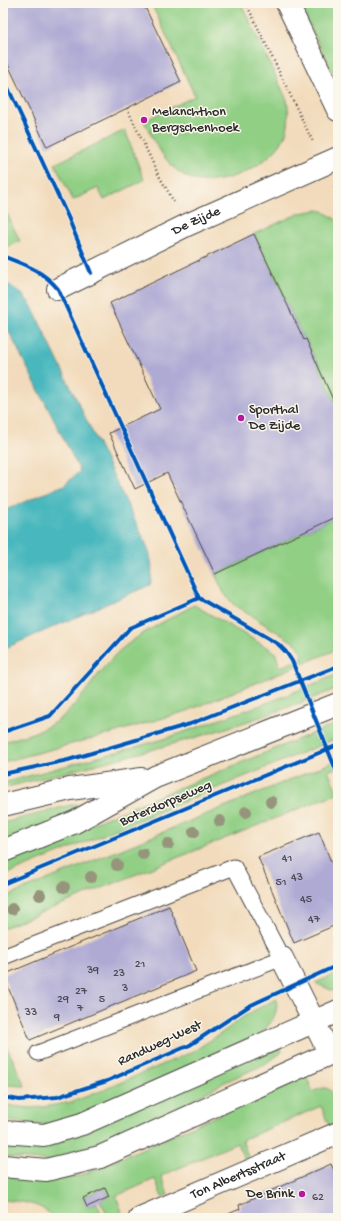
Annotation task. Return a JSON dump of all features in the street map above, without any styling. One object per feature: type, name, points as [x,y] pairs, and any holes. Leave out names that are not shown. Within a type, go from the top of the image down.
[{"type":"main road","points":[[287,3],[338,110]]},
{"type":"main road","name":"De Zijde","points":[[58,288],[187,225],[331,162]]},
{"type":"main road","name":"Boterdorpseweg","points":[[3,851],[75,822],[155,777],[338,704]]},
{"type":"main road","name":"Boterdorpseweg","points":[[3,805],[70,789],[155,777]]},
{"type":"main road","points":[[3,1166],[46,1170],[100,1157],[334,1052],[314,1022],[282,958]]},
{"type":"main road","points":[[3,1132],[44,1135],[82,1124],[338,1012]]},
{"type":"main road","name":"Ton Albertsstraat","points":[[140,1218],[338,1133]]},
{"type":"lane","points":[[3,957],[234,867],[282,958],[38,1053]]},
{"type":"path","points":[[246,3],[331,162],[338,194]]},
{"type":"path","points":[[127,108],[158,174],[187,225]]},
{"type":"green space","points":[[151,3],[241,3],[287,100],[288,110],[287,129],[284,138],[267,158],[254,167],[225,179],[210,181],[197,180],[185,176],[178,171],[171,165],[156,145],[144,121],[195,96]]},
{"type":"green space","points":[[299,3],[338,3],[338,84]]},
{"type":"green space","points":[[125,130],[144,180],[104,200],[98,188],[73,200],[55,164]]},
{"type":"green space","points":[[318,210],[323,211],[338,221],[338,411],[306,339],[304,340],[254,234],[300,213]]},
{"type":"green space","points":[[7,214],[20,241],[3,249],[3,216]]},
{"type":"green space","points":[[338,516],[338,649],[187,711],[106,735],[3,762],[3,742],[34,732],[48,726],[62,717],[77,702],[109,661],[125,646],[143,633],[194,605],[275,652],[280,667],[303,658],[298,645],[234,605],[224,593],[215,574]]},
{"type":"green space","points":[[338,674],[338,688],[256,719],[172,744],[3,788],[3,783],[164,739],[272,701]]},
{"type":"green space","points":[[338,723],[338,738],[3,876],[3,860]]},
{"type":"green space","points":[[338,760],[338,767],[328,771],[338,793],[3,928],[3,898]]},
{"type":"green space","points":[[75,804],[80,805],[81,809],[3,843],[3,823]]},
{"type":"green space","points":[[338,973],[338,993],[315,983]]},
{"type":"green space","points":[[276,999],[276,1011],[271,1022],[255,1039],[92,1112],[47,1124],[31,1124],[3,1120],[3,1105],[29,1108],[72,1102],[192,1052],[219,1035],[244,1016]]},
{"type":"green space","points":[[3,1039],[25,1086],[3,1085]]},
{"type":"green space","points":[[279,1049],[282,1050],[281,1053],[265,1064],[225,1082],[135,1132],[64,1162],[3,1157],[3,1139]]},
{"type":"green space","points":[[306,1076],[313,1092],[325,1088],[332,1093],[336,1102],[338,1122],[329,1126],[321,1106],[242,1140],[249,1159],[245,1161],[237,1143],[161,1176],[168,1195],[162,1197],[155,1179],[116,1196],[122,1212],[109,1218],[100,1201],[109,1197],[105,1188],[83,1198],[87,1207],[97,1203],[103,1218],[53,1218],[37,1206],[23,1202],[3,1200],[3,1175],[25,1178],[56,1179],[87,1173]]},
{"type":"water","points":[[3,281],[21,293],[31,305],[143,537],[150,555],[152,572],[150,585],[3,649],[3,511],[64,485],[80,471],[3,320]]},
{"type":"building","points":[[3,3],[143,3],[181,82],[47,147],[3,54]]},
{"type":"building","points":[[254,234],[304,340],[306,339],[338,411],[338,516],[215,574],[167,473],[135,489],[109,433],[160,409],[110,303]]},
{"type":"building","points":[[319,832],[338,879],[338,924],[294,943],[258,857]]},
{"type":"building","points":[[169,906],[196,971],[30,1040],[3,975]]},
{"type":"building","name":"De Brink","points":[[331,1164],[338,1179],[338,1218],[219,1218],[240,1209],[239,1205]]},
{"type":"building","points":[[105,1188],[109,1197],[87,1207],[83,1198]]},
{"type":"cycle path","points":[[3,77],[68,217],[91,273]]},
{"type":"cycle path","points":[[3,258],[5,257],[34,269],[58,289],[199,598],[278,644],[286,652],[292,661],[338,775]]},
{"type":"cycle path","points":[[3,732],[50,716],[130,628],[199,598]]},
{"type":"cycle path","points":[[3,774],[68,760],[190,724],[338,666]]},
{"type":"cycle path","points":[[3,884],[338,745]]},
{"type":"cycle path","name":"Randweg-West","points":[[3,1097],[19,1100],[57,1097],[107,1081],[190,1045],[249,1006],[338,965]]},
{"type":"place","name":"Melanchthon Bergschenhoek","points":[[144,120]]},
{"type":"place","name":"Sporthal De Zijde","points":[[241,418]]},
{"type":"place","name":"De Brink","points":[[302,1194]]}]
